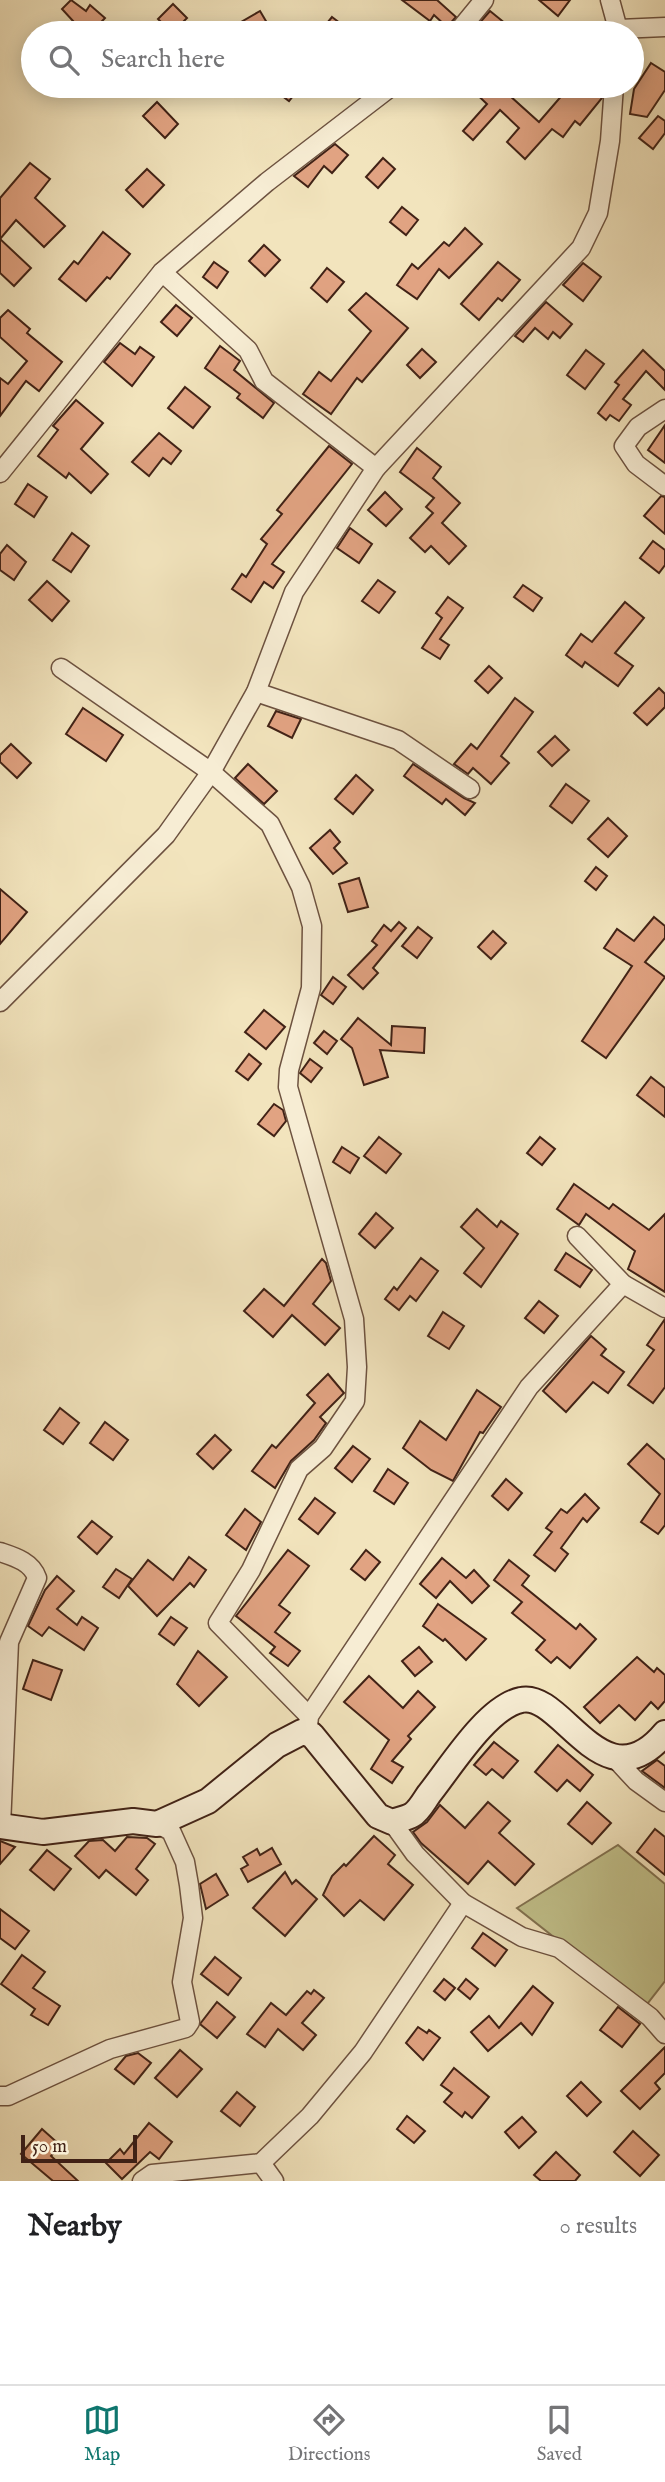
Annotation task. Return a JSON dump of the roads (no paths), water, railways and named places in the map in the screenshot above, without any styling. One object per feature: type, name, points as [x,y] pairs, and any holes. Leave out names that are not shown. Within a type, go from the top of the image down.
[{"type":"main road","points":[[1,1826],[43,1832],[133,1821],[157,1824],[208,1801],[292,1735],[309,1725],[378,1816],[392,1822],[413,1815],[481,1728],[507,1706],[522,1699],[536,1700],[597,1751],[612,1755],[640,1754],[656,1744],[665,1734]]},
{"type":"street","points":[[467,21],[484,0]]},
{"type":"street","points":[[610,0],[616,21]]},
{"type":"street","points":[[644,29],[665,27]]},
{"type":"street","points":[[0,473],[162,272],[267,182],[376,98]]},
{"type":"street","points":[[0,1002],[166,835],[211,772],[256,692],[294,592],[376,468],[581,248],[598,213],[612,98]]},
{"type":"street","points":[[162,272],[248,350],[264,381],[376,468]]},
{"type":"street","points":[[665,409],[638,427],[624,446],[636,464],[665,486]]},
{"type":"street","points":[[61,668],[211,772],[270,824],[301,887],[312,926],[311,988],[289,1070],[288,1087],[354,1319],[357,1367],[355,1401],[323,1448],[299,1469],[251,1570],[218,1623],[309,1725],[529,1387],[623,1284]]},
{"type":"street","points":[[256,692],[398,740],[470,789]]},
{"type":"street","points":[[577,1237],[623,1284],[665,1308]]},
{"type":"street","points":[[0,1552],[19,1558],[34,1570],[37,1578],[9,1642],[1,1826]]},
{"type":"street","points":[[612,1755],[636,1781],[665,1802]]},
{"type":"street","points":[[392,1822],[415,1854],[463,1903],[522,1937],[559,1948],[650,2017],[665,2034]]},
{"type":"street","points":[[0,2096],[19,2092],[110,2049],[186,2028],[190,2022],[182,1982],[193,1918],[189,1885],[185,1862],[171,1831],[157,1824]]},
{"type":"street","points":[[142,2181],[152,2174],[261,2163],[310,2116],[363,2053],[463,1903]]},
{"type":"street","points":[[261,2163],[274,2181]]}]
